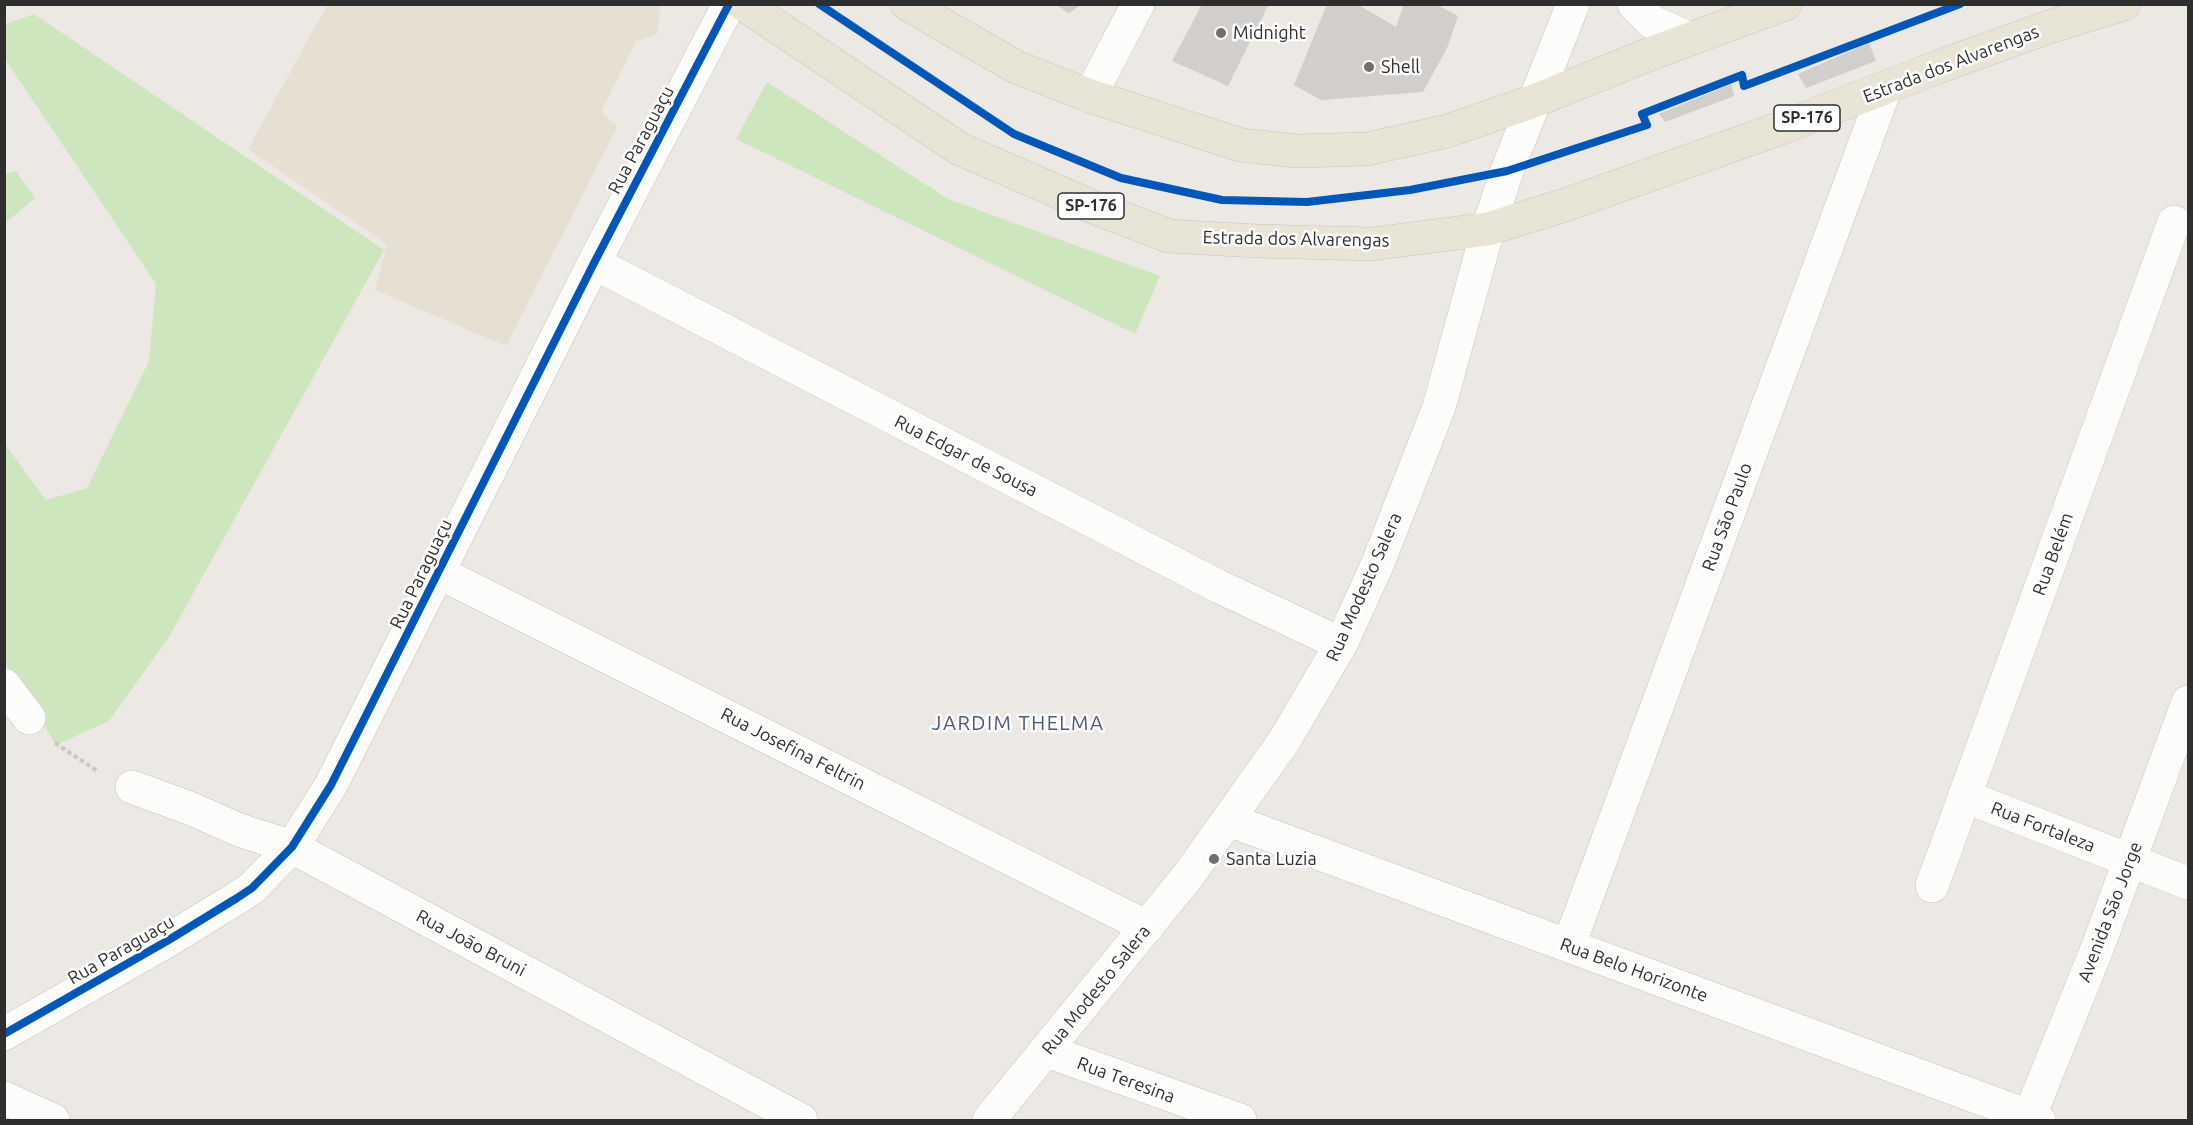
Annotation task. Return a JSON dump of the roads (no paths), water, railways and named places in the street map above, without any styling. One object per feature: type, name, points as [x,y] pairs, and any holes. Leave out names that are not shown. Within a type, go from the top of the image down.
[{"type":"main road","name":"Estrada dos Alvarengas","points":[[743,4],[960,149],[1093,207],[1169,236],[1256,242],[1372,244],[1488,229],[1568,204],[1886,89],[1938,67],[2038,31],[2124,4]]},
{"type":"main road","points":[[908,4],[1016,67],[1090,96],[1241,145],[1297,151],[1367,149],[1447,131],[1534,101],[1785,4]]},
{"type":"street","name":"Rua Paraguaçu","points":[[4,1034],[167,941],[237,898],[258,881],[292,847],[331,785],[594,263],[729,4]]},
{"type":"street","points":[[1090,96],[1138,4]]},
{"type":"street","name":"Rua Modesto Salera","points":[[989,1120],[1188,876],[1284,741],[1341,644],[1378,563],[1439,407],[1488,229],[1507,171],[1573,4]]},
{"type":"street","points":[[1634,4],[1652,22],[1690,39]]},
{"type":"street","name":"Rua São Paulo","points":[[1569,945],[1886,89]]},
{"type":"street","name":"Rua Belém","points":[[1932,886],[2174,222]]},
{"type":"street","name":"Rua Edgar de Sousa","points":[[594,263],[1218,586],[1341,644]]},
{"type":"street","name":"Rua Josefina Feltrin","points":[[438,572],[1147,927]]},
{"type":"street","points":[[4,685],[29,718]]},
{"type":"street","name":"Avenida São Jorge","points":[[2032,1119],[2188,702]]},
{"type":"street","name":"Rua João Bruni","points":[[132,787],[192,809],[239,830],[292,847],[801,1120]]},
{"type":"street","name":"Rua Fortaleza","points":[[1964,796],[2188,883]]},
{"type":"street","name":"Rua Belo Horizonte","points":[[1229,820],[2032,1119]]},
{"type":"street","name":"Rua Teresina","points":[[1047,1051],[1240,1120]]},
{"type":"street","points":[[4,1098],[53,1120]]},
{"type":"place","name":"Midnight","points":[[1221,33]]},
{"type":"place","name":"Shell","points":[[1369,67]]},
{"type":"place","name":"Santa Luzia","points":[[1214,859]]},
{"type":"district","name":"JARDIM THELMA","points":[[1018,723]]}]
